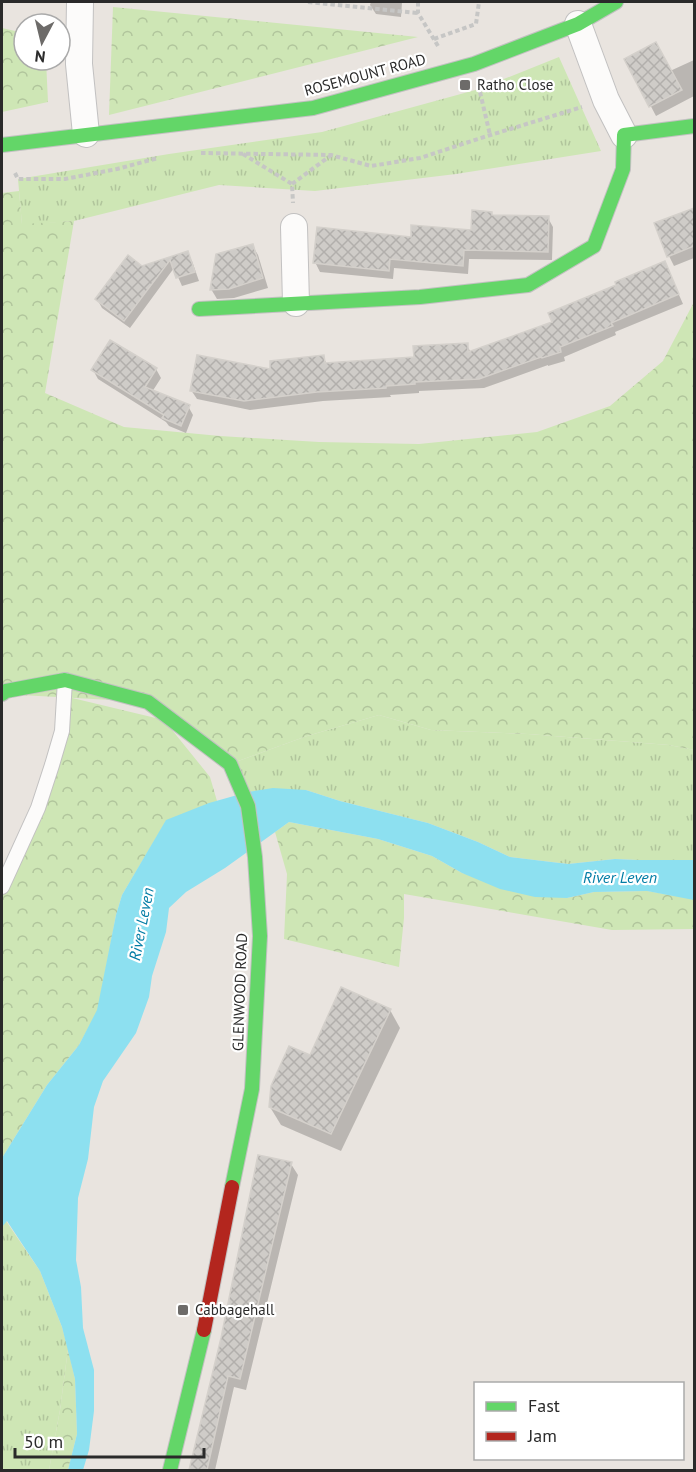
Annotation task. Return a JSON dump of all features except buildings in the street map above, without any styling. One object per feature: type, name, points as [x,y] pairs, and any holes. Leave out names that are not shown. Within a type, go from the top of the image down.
[{"type":"street","points":[[80,2],[79,64],[86,134]]},
{"type":"street","name":"ROSEMOUNT ROAD","points":[[2,145],[313,108],[474,64],[578,24],[616,2]]},
{"type":"street","points":[[199,309],[420,297],[528,285],[594,246],[623,169],[624,135],[606,100],[578,24]]},
{"type":"street","points":[[624,135],[694,126]]},
{"type":"street","points":[[294,227],[296,303]]},
{"type":"street","name":"GLENWOOD ROAD","points":[[2,694],[6,691],[65,680],[148,702],[230,764],[248,806],[255,857],[260,936],[252,1089],[203,1334],[170,1470]]},
{"type":"lane","points":[[2,887],[38,808],[52,765],[62,731],[65,680]]},
{"type":"path","points":[[308,2],[418,13]]},
{"type":"path","points":[[418,2],[418,13],[452,69]]},
{"type":"path","points":[[434,39],[476,24],[479,2]]},
{"type":"path","points":[[474,64],[490,135]]},
{"type":"path","points":[[200,153],[331,155],[372,166],[420,158],[606,100]]},
{"type":"path","points":[[242,153],[292,184]]},
{"type":"path","points":[[292,184],[331,155]]},
{"type":"path","points":[[13,169],[18,179],[65,179],[117,169],[159,157]]},
{"type":"path","points":[[292,184],[294,227]]},
{"type":"green space","points":[[113,7],[418,37],[109,115]]},
{"type":"green space","points":[[2,28],[12,30],[12,72],[47,72],[48,102],[2,112]]},
{"type":"green space","points":[[559,57],[601,151],[456,174],[315,191],[219,185],[74,221],[22,225],[18,179],[322,132],[479,89]]},
{"type":"green space","points":[[19,191],[22,224],[74,221],[45,393],[124,427],[319,442],[419,444],[537,432],[610,406],[663,361],[694,302],[694,750],[669,745],[528,734],[431,730],[379,715],[307,736],[230,764],[148,702],[2,694],[2,193]]},
{"type":"green space","points":[[64,696],[164,720],[210,777],[217,801],[166,821],[122,895],[98,1010],[79,1045],[47,1085],[2,1158],[2,887],[38,808]]},
{"type":"green space","points":[[379,715],[431,730],[528,734],[669,745],[694,750],[694,860],[615,859],[568,864],[510,857],[428,823],[306,790],[248,792],[230,764],[307,736]]},
{"type":"green space","points":[[289,822],[378,839],[432,856],[462,873],[567,898],[594,892],[647,891],[694,899],[694,929],[612,930],[404,894],[399,967],[284,939],[287,874],[275,832]]},
{"type":"green space","points":[[6,1221],[40,1271],[68,1349],[49,1470],[2,1470],[2,1227]]},
{"type":"green space","points":[[68,1349],[75,1379],[77,1434],[68,1470],[49,1470],[60,1410]]},
{"type":"water","name":"River Leven","points":[[273,788],[306,790],[428,823],[510,857],[568,864],[615,859],[694,860],[694,900],[647,891],[594,892],[567,898],[535,897],[500,889],[462,873],[432,856],[378,839],[289,822],[225,868],[186,892],[169,908],[166,932],[152,976],[149,997],[136,1033],[103,1081],[94,1107],[88,1159],[78,1198],[76,1260],[81,1287],[83,1328],[94,1370],[94,1411],[89,1450],[83,1470],[68,1470],[77,1434],[75,1379],[62,1327],[40,1271],[7,1221],[2,1227],[2,1158],[47,1085],[79,1045],[97,1010],[122,895],[166,820],[209,803],[248,792]]},
{"type":"traffic: fast","points":[[2,145],[313,108],[474,64],[578,24],[616,2]]},
{"type":"traffic: fast","points":[[199,309],[420,297],[528,285],[594,246],[623,169],[624,135],[694,126]]},
{"type":"traffic: fast","points":[[2,694],[6,691],[65,680],[148,702],[230,764],[248,806],[255,857],[260,936],[252,1089],[232,1187]]},
{"type":"traffic: fast","points":[[170,1470],[204,1330]]},
{"type":"traffic: jam","points":[[204,1330],[232,1187]]},
{"type":"place","name":"Ratho Close","points":[[465,85]]},
{"type":"place","name":"Cabbagehall","points":[[183,1310]]}]
